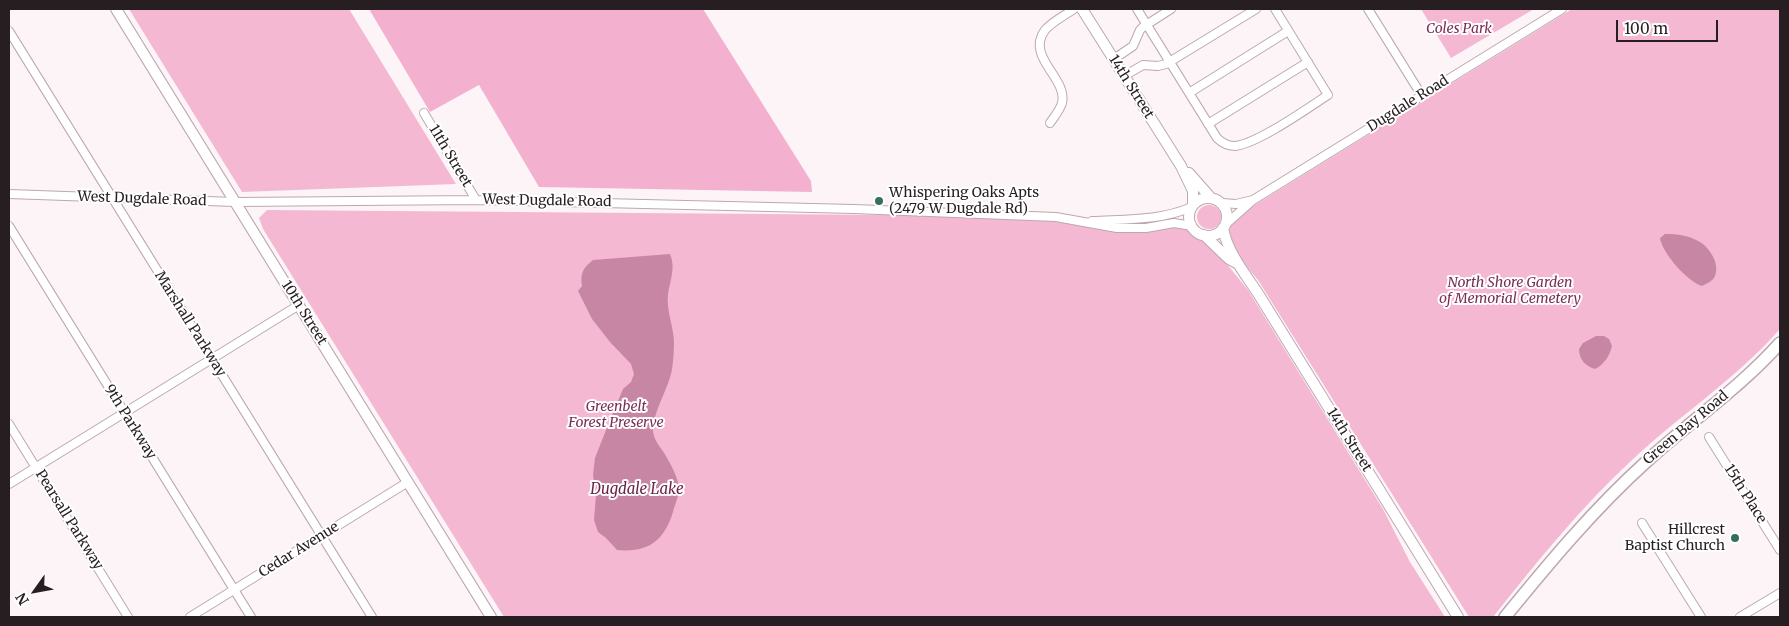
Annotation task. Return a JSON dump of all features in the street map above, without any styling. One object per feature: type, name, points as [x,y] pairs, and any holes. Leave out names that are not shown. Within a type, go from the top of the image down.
[{"type":"main road","name":"Green Bay Road","points":[[1505,617],[1592,514],[1645,462],[1778,350]]},
{"type":"street","name":"10th Street","points":[[116,9],[491,617]]},
{"type":"street","points":[[1050,123],[1062,101],[1062,94],[1040,52],[1040,44],[1044,31],[1074,9]]},
{"type":"street","name":"14th Street","points":[[1082,9],[1181,166],[1193,191],[1192,206]]},
{"type":"street","points":[[1137,9],[1217,138],[1222,143],[1228,145],[1242,144],[1260,137],[1328,96],[1275,9]]},
{"type":"street","points":[[1114,59],[1133,46],[1140,30],[1171,9]]},
{"type":"street","points":[[1124,76],[1144,64],[1158,66],[1170,62],[1256,9]]},
{"type":"street","points":[[1368,9],[1422,96]]},
{"type":"street","name":"Dugdale Road","points":[[1253,200],[1562,9]]},
{"type":"street","name":"Marshall Parkway","points":[[9,31],[372,617]]},
{"type":"street","points":[[1189,92],[1288,31]]},
{"type":"street","points":[[1208,124],[1308,62]]},
{"type":"street","name":"11th Street","points":[[424,113],[476,200]]},
{"type":"street","name":"14th Street","points":[[1181,166],[1211,198]]},
{"type":"street","name":"West Dugdale Road","points":[[9,194],[235,202],[476,200],[930,212],[1056,217],[1085,222]]},
{"type":"street","points":[[1085,222],[1151,219],[1172,215],[1192,206],[1201,199],[1211,198],[1222,203],[1236,204],[1253,200]]},
{"type":"street","points":[[1085,222],[1117,228],[1146,228],[1174,223],[1192,226],[1204,235],[1215,235],[1253,200]]},
{"type":"street","points":[[1222,203],[1227,213],[1225,226]]},
{"type":"street","points":[[1192,206],[1190,216],[1192,226]]},
{"type":"street","name":"9th Parkway","points":[[9,226],[251,617]]},
{"type":"street","name":"14th Street","points":[[1225,226],[1226,242],[1238,264],[1458,617]]},
{"type":"street","name":"14th Street","points":[[1204,235],[1229,259],[1238,264]]},
{"type":"street","points":[[9,484],[299,305]]},
{"type":"street","name":"Pearsall Parkway","points":[[9,424],[128,617]]},
{"type":"street","name":"15th Place","points":[[1709,437],[1780,550]]},
{"type":"street","name":"Cedar Avenue","points":[[190,617],[408,482]]},
{"type":"street","points":[[1642,523],[1701,617]]},
{"type":"street","points":[[1740,617],[1780,592]]},
{"type":"green space","points":[[129,9],[349,9],[456,184],[242,192]]},
{"type":"green space","name":"Coles Park","points":[[1421,9],[1534,9],[1451,58]]},
{"type":"green space","name":"North Shore Garden of Memorial Cemetery","points":[[1572,9],[1780,9],[1780,329],[1726,381],[1650,444],[1613,478],[1560,536],[1493,617],[1469,617],[1258,280],[1234,248],[1229,235],[1230,229],[1245,211]]},
{"type":"green space","points":[[1209,205],[1217,209],[1221,217],[1217,225],[1209,229],[1201,225],[1197,217],[1201,209]]},
{"type":"green space","name":"Greenbelt Forest Preserve","points":[[267,210],[1013,216],[1139,233],[1181,225],[1191,230],[1217,252],[1248,290],[1383,509],[1410,562],[1445,617],[504,617],[263,229],[259,218]]},
{"type":"shaded area","points":[[369,9],[703,9],[811,181],[812,192],[539,187],[479,85],[430,112]]},
{"type":"water","points":[[1665,234],[1687,236],[1704,245],[1715,262],[1716,271],[1713,279],[1702,286],[1683,273],[1665,251],[1660,238]]},
{"type":"water","name":"Dugdale Lake","points":[[670,254],[673,269],[668,300],[674,337],[673,360],[670,377],[656,413],[653,432],[674,472],[679,486],[679,493],[669,522],[660,538],[646,547],[617,550],[598,532],[594,520],[596,495],[593,475],[595,458],[608,425],[623,389],[631,382],[634,374],[631,364],[592,319],[578,291],[582,286],[581,278],[583,271],[593,260]]},
{"type":"water","points":[[1596,336],[1604,336],[1609,339],[1612,346],[1606,359],[1595,369],[1583,362],[1579,349],[1583,343]]},
{"type":"place","name":"Whispering Oaks Apts (2479 W Dugdale Rd)","points":[[879,201]]},
{"type":"place","name":"Hillcrest Baptist Church","points":[[1735,538]]}]
